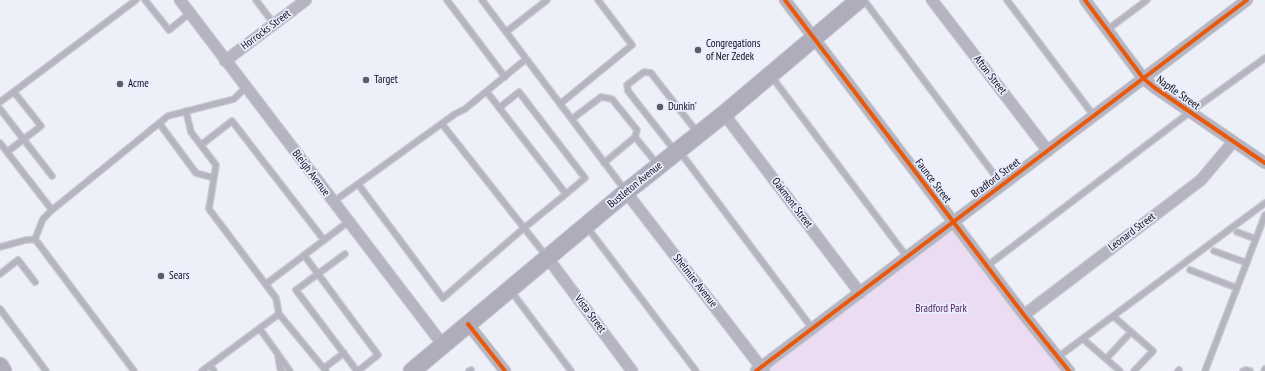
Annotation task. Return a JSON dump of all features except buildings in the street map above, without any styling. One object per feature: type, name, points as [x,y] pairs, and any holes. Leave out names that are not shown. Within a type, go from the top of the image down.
[{"type":"main road","name":"Bustleton Avenue","points":[[412,371],[547,257],[771,75],[859,0]]},
{"type":"main road","points":[[0,366],[4,371]]},
{"type":"street","name":"Bleigh Avenue","points":[[180,0],[443,345]]},
{"type":"street","name":"Horrocks Street","points":[[225,61],[306,0]]},
{"type":"street","name":"Faunce Street","points":[[785,0],[1024,315],[1069,371]]},
{"type":"street","name":"Afton Street","points":[[932,0],[1048,150]]},
{"type":"street","name":"Napfle Street","points":[[1085,0],[1144,78],[1154,88],[1265,163]]},
{"type":"street","name":"Bradford Street","points":[[761,370],[812,328],[1247,0]]},
{"type":"street","name":"Oakmont Street","points":[[724,114],[860,292]]},
{"type":"street","name":"Leonard Street","points":[[1024,315],[1201,180],[1233,142]]},
{"type":"street","name":"Shelmire Avenue","points":[[626,192],[761,370]]},
{"type":"street","name":"Vista Street","points":[[547,257],[632,371]]},
{"type":"street","points":[[468,324],[501,369]]},
{"type":"lane","points":[[0,102],[136,0]]},
{"type":"lane","points":[[145,0],[169,30],[190,14]]},
{"type":"lane","points":[[256,0],[274,24]]},
{"type":"lane","points":[[448,0],[505,76]]},
{"type":"lane","points":[[482,0],[626,192]]},
{"type":"lane","points":[[506,32],[547,0]]},
{"type":"lane","points":[[560,104],[632,45],[598,0]]},
{"type":"lane","points":[[864,0],[1002,185]]},
{"type":"lane","points":[[1007,0],[1094,116]]},
{"type":"lane","points":[[1107,30],[1147,0]]},
{"type":"lane","points":[[987,266],[1190,112],[1265,58]]},
{"type":"lane","points":[[333,202],[455,114],[465,110],[526,59]]},
{"type":"lane","points":[[699,134],[651,73],[644,72],[628,85],[628,91],[677,151],[812,328]]},
{"type":"lane","points":[[771,75],[907,257]]},
{"type":"lane","points":[[35,239],[43,219],[52,210],[168,116],[234,99],[246,87]]},
{"type":"lane","points":[[7,152],[41,126],[14,92]]},
{"type":"lane","points":[[487,92],[566,194]]},
{"type":"lane","points":[[358,184],[443,298],[585,178],[519,92],[499,108]]},
{"type":"lane","points":[[572,119],[601,97],[612,99],[637,130],[635,138],[604,163]]},
{"type":"lane","points":[[0,109],[52,176]]},
{"type":"lane","points":[[186,111],[192,132],[216,165],[209,209],[276,298],[279,314],[325,370],[344,353]]},
{"type":"lane","points":[[202,145],[232,121],[324,240]]},
{"type":"lane","points":[[159,123],[196,173],[214,178]]},
{"type":"lane","points":[[442,124],[547,257]]},
{"type":"lane","points":[[635,138],[658,166]]},
{"type":"lane","points":[[0,143],[52,210]]},
{"type":"lane","points":[[1058,357],[1265,203]]},
{"type":"lane","points":[[1205,371],[1265,215]]},
{"type":"lane","points":[[266,284],[348,222]]},
{"type":"lane","points":[[585,226],[696,371]]},
{"type":"lane","points":[[1237,232],[1256,240]]},
{"type":"lane","points":[[0,247],[35,239]]},
{"type":"lane","points":[[35,239],[134,371]]},
{"type":"lane","points":[[1214,251],[1247,263]]},
{"type":"lane","points":[[304,256],[318,275],[378,355],[358,371],[296,290],[318,275],[345,254]]},
{"type":"lane","points":[[0,274],[18,260],[35,282]]},
{"type":"lane","points":[[1190,270],[1237,288]]},
{"type":"lane","points":[[509,289],[571,371]]},
{"type":"lane","points":[[0,309],[46,371]]},
{"type":"lane","points":[[202,371],[279,314]]},
{"type":"lane","points":[[1113,316],[1153,351],[1134,371]]},
{"type":"lane","points":[[260,329],[290,371]]},
{"type":"lane","points":[[1106,359],[1131,332]]},
{"type":"lane","points":[[1083,339],[1120,371]]},
{"type":"lane","points":[[278,355],[280,368],[282,371]]},
{"type":"lane","points":[[210,365],[214,371]]},
{"type":"lane","points":[[1243,371],[1250,371]]},
{"type":"green space","name":"Bradford Park","points":[[953,222],[1069,371],[764,371]]},
{"type":"cycle path","points":[[785,0],[1024,315],[1069,371]]},
{"type":"cycle path","points":[[1085,0],[1143,78],[1155,88],[1265,163]]},
{"type":"cycle path","points":[[756,371],[1247,0]]},
{"type":"cycle path","points":[[468,324],[505,371]]},
{"type":"place","name":"Congregations of Ner Zedek","points":[[698,50]]},
{"type":"place","name":"Target","points":[[366,80]]},
{"type":"place","name":"Acme","points":[[120,84]]},
{"type":"place","name":"Dunkin'","points":[[660,107]]},
{"type":"place","name":"Sears","points":[[161,276]]}]
